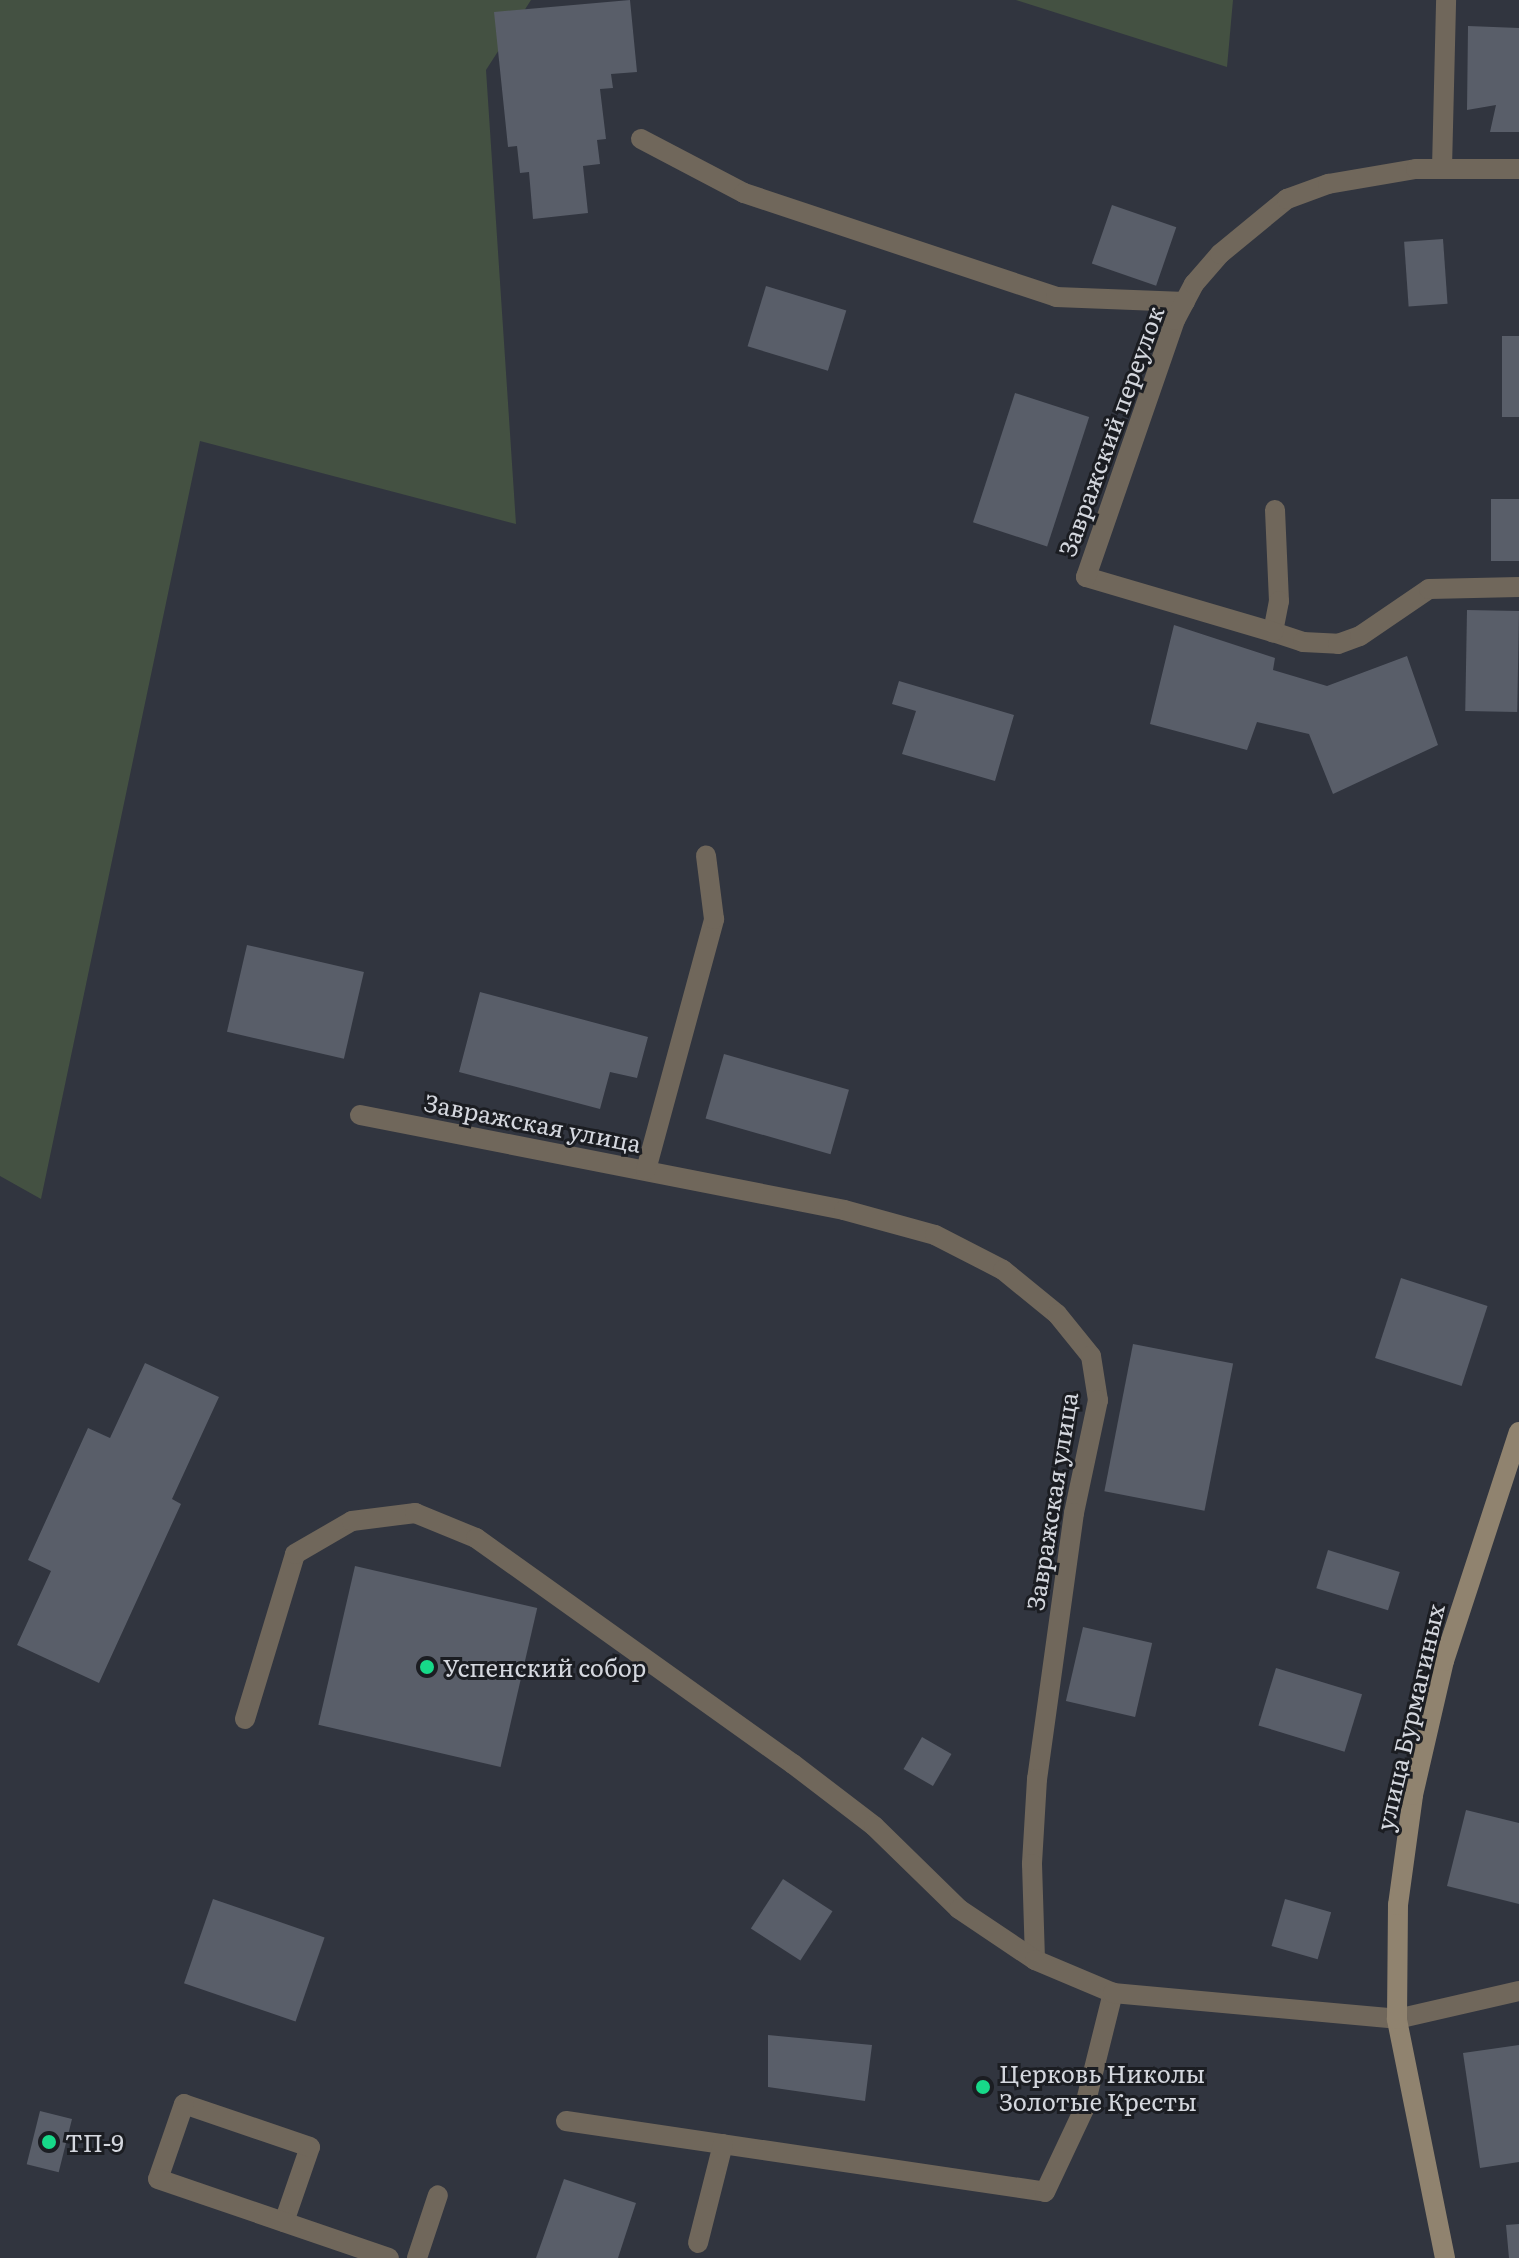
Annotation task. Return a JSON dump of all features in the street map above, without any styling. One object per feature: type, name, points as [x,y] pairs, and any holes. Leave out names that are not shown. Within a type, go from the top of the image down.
[{"type":"street","points":[[1442,168],[1446,0]]},
{"type":"street","points":[[641,139],[744,193],[1056,297],[1185,302]]},
{"type":"street","name":"Завражский переулок","points":[[1273,632],[1086,577],[1185,302],[1220,254],[1287,199],[1369,175],[1442,168],[1519,169]]},
{"type":"street","points":[[1275,510],[1279,601],[1273,632],[1303,642],[1338,644],[1360,636],[1429,589],[1519,587]]},
{"type":"street","points":[[646,1170],[714,919],[706,856]]},
{"type":"street","name":"Завражская улица","points":[[360,1115],[844,1210],[935,1235],[1003,1270],[1057,1314],[1091,1356],[1098,1400],[1074,1513],[1037,1779],[1032,1864],[1035,1960]]},
{"type":"street","name":"улица Бурмагиных","points":[[1445,2258],[1397,2019],[1398,1905],[1413,1795],[1444,1661],[1519,1432]]},
{"type":"street","points":[[245,1719],[295,1554],[352,1521],[415,1513],[476,1538],[793,1764],[874,1826],[959,1909],[1035,1960],[1113,1993],[1397,2019],[1519,1991]]},
{"type":"street","points":[[566,2121],[1045,2192],[1084,2109],[1113,1993]]},
{"type":"street","points":[[284,2222],[310,2147],[184,2104],[158,2179],[389,2258]]},
{"type":"street","points":[[698,2243],[723,2144]]},
{"type":"street","points":[[417,2258],[438,2195]]},
{"type":"green space","points":[[0,0],[531,0],[486,70],[516,524],[200,441],[41,1199],[0,1176]]},
{"type":"green space","points":[[1016,0],[1233,0],[1227,67]]},
{"type":"building","points":[[630,0],[637,72],[611,74],[613,88],[600,89],[606,139],[597,140],[600,164],[583,166],[588,213],[533,219],[529,172],[520,173],[517,146],[508,147],[494,12]]},
{"type":"building","points":[[1468,26],[1519,28],[1519,132],[1490,132],[1496,105],[1467,110]]},
{"type":"building","points":[[1112,205],[1176,227],[1156,286],[1092,264]]},
{"type":"building","points":[[1443,239],[1448,304],[1409,307],[1404,242]]},
{"type":"building","points":[[766,286],[846,311],[828,371],[748,346]]},
{"type":"building","points":[[1502,336],[1519,336],[1519,417],[1502,417]]},
{"type":"building","points":[[1015,393],[1089,417],[1047,546],[973,522]]},
{"type":"building","points":[[1491,499],[1519,499],[1519,561],[1491,561]]},
{"type":"building","points":[[1467,610],[1519,611],[1517,712],[1465,711]]},
{"type":"building","points":[[1174,625],[1275,658],[1273,670],[1327,686],[1407,656],[1438,745],[1333,794],[1309,734],[1257,722],[1247,750],[1150,724]]},
{"type":"building","points":[[899,681],[1014,715],[995,781],[902,754],[916,711],[892,704]]},
{"type":"building","points":[[247,945],[364,972],[344,1059],[227,1032]]},
{"type":"building","points":[[480,992],[648,1037],[637,1078],[610,1072],[600,1109],[459,1072]]},
{"type":"building","points":[[724,1054],[849,1090],[830,1154],[706,1118]]},
{"type":"building","points":[[1401,1278],[1488,1306],[1462,1386],[1375,1358]]},
{"type":"building","points":[[1133,1344],[1233,1363],[1205,1511],[1104,1491]]},
{"type":"building","points":[[145,1363],[219,1397],[172,1499],[181,1504],[99,1683],[17,1645],[51,1571],[28,1560],[88,1428],[110,1438]]},
{"type":"building","points":[[1328,1550],[1400,1572],[1388,1610],[1316,1588]]},
{"type":"building","name":"Успенский собор","points":[[355,1566],[537,1608],[501,1767],[318,1725]]},
{"type":"building","points":[[1083,1627],[1152,1643],[1135,1717],[1066,1701]]},
{"type":"building","points":[[1276,1668],[1362,1694],[1345,1752],[1258,1725]]},
{"type":"building","points":[[922,1737],[951,1754],[933,1786],[904,1769]]},
{"type":"building","points":[[1466,1810],[1519,1823],[1519,1904],[1447,1886]]},
{"type":"building","points":[[783,1879],[832,1911],[800,1961],[751,1928]]},
{"type":"building","points":[[213,1899],[325,1937],[296,2022],[184,1983]]},
{"type":"building","points":[[1285,1899],[1331,1912],[1318,1959],[1271,1946]]},
{"type":"building","points":[[768,2035],[872,2045],[865,2101],[768,2087]]},
{"type":"building","points":[[1519,2045],[1519,2162],[1480,2168],[1463,2053]]},
{"type":"building","name":"ТП-9","points":[[40,2111],[72,2119],[59,2172],[27,2164]]},
{"type":"building","points":[[564,2179],[636,2203],[618,2258],[536,2258]]},
{"type":"building","points":[[1519,2224],[1519,2258],[1509,2258],[1506,2225]]},
{"type":"place","name":"Успенский собор","points":[[427,1667]]},
{"type":"place","name":"Церковь Николы Золотые Кресты","points":[[983,2087]]},
{"type":"place","name":"ТП-9","points":[[49,2142]]}]
